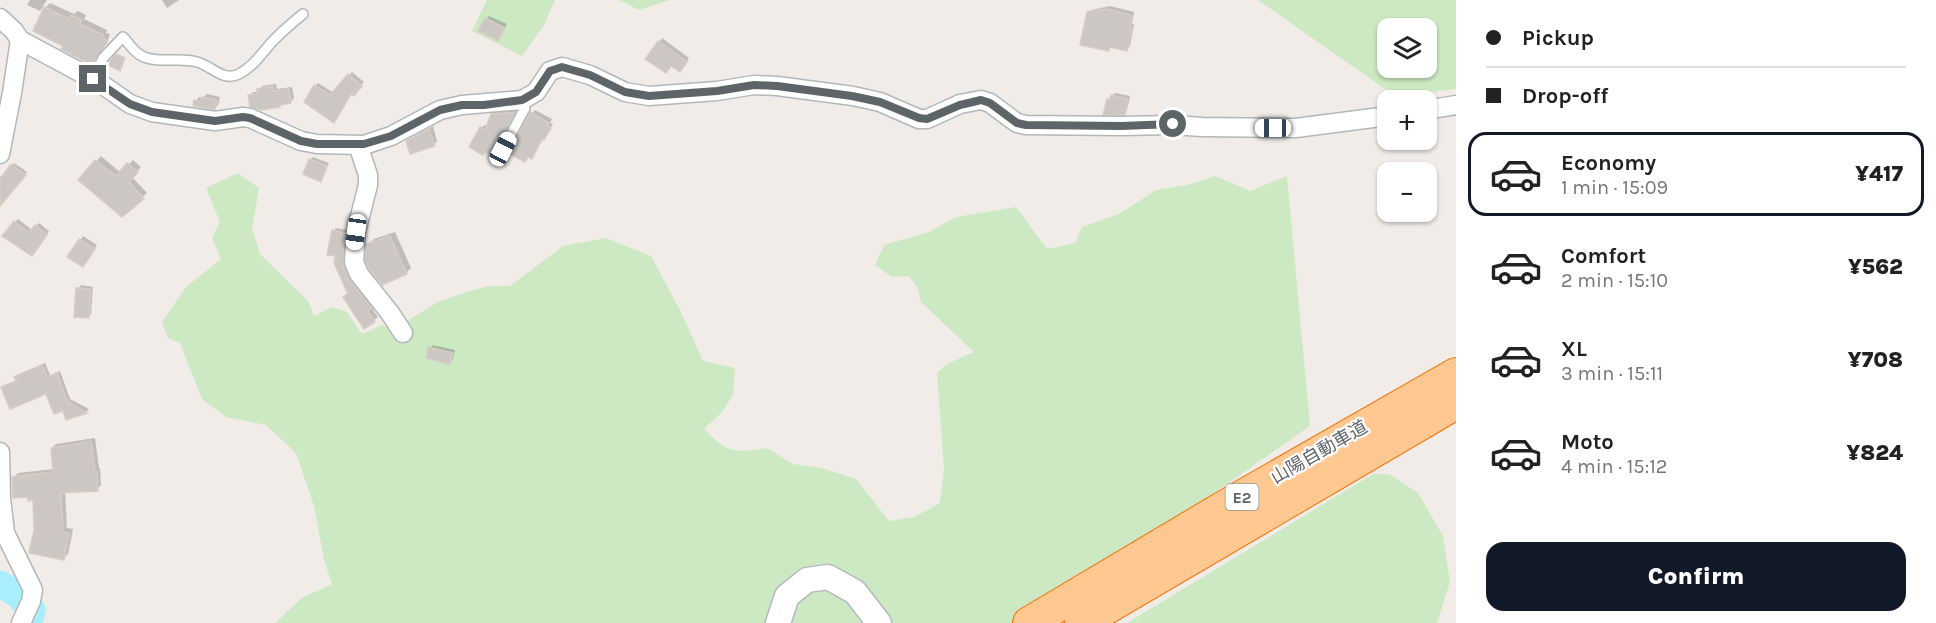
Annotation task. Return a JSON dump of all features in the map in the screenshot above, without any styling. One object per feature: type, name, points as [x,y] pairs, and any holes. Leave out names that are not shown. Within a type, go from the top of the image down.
[{"type":"highway","name":"山陽自動車道","points":[[1029,623],[1234,501],[1456,374]]},
{"type":"highway","name":"山陽自動車道","points":[[1081,623],[1456,403]]},
{"type":"main road","points":[[778,623],[787,596],[807,580],[828,577],[855,591],[879,623]]},
{"type":"street","points":[[0,18],[20,40],[93,79],[130,104],[152,112],[215,121],[250,118],[301,141],[317,144],[358,145],[391,136],[440,110],[462,105],[484,105],[522,100],[536,92],[550,71],[562,67],[590,75],[625,92],[649,96],[717,91],[754,85],[777,86],[880,102],[927,119],[960,105],[981,100],[990,103],[1017,123],[1026,125],[1173,124],[1202,127],[1296,128],[1377,117]]},
{"type":"street","points":[[0,154],[20,40]]},
{"type":"street","points":[[1437,108],[1456,105]]},
{"type":"street","points":[[358,145],[368,175],[368,185],[356,232],[354,262],[359,274],[390,312],[403,333]]},
{"type":"street","points":[[0,452],[2,532],[33,590],[32,601],[21,623]]},
{"type":"lane","points":[[93,79],[103,58],[123,37],[133,50],[144,58],[189,60],[200,63],[223,76],[232,77],[253,64],[282,31],[303,14]]},
{"type":"lane","points":[[503,149],[525,108],[522,100]]},
{"type":"green space","points":[[487,0],[555,0],[544,25],[522,56],[472,31]]},
{"type":"green space","points":[[619,0],[670,0],[639,10]]},
{"type":"green space","points":[[1258,0],[1456,0],[1456,89],[1437,91],[1386,90]]},
{"type":"green space","points":[[238,173],[259,188],[252,229],[260,254],[308,301],[314,316],[332,307],[347,312],[362,334],[382,325],[392,330],[438,302],[469,291],[489,286],[510,286],[563,246],[606,238],[651,256],[682,314],[703,361],[735,368],[733,395],[722,412],[704,429],[719,443],[732,449],[747,451],[767,448],[793,464],[822,468],[856,479],[889,521],[914,517],[940,503],[944,469],[937,373],[947,364],[974,352],[921,302],[917,287],[909,276],[892,277],[875,265],[884,245],[929,232],[956,217],[1016,207],[1047,249],[1075,243],[1082,227],[1119,214],[1156,190],[1187,185],[1215,176],[1250,191],[1287,176],[1310,426],[1027,623],[275,623],[302,598],[332,584],[324,560],[314,506],[296,453],[266,425],[226,417],[202,399],[180,343],[168,338],[162,322],[186,287],[221,259],[212,238],[220,222],[206,188]]},
{"type":"green space","points":[[1373,474],[1389,474],[1418,493],[1443,536],[1450,582],[1437,623],[1127,623]]},
{"type":"building","points":[[44,7],[69,19],[71,15],[82,20],[80,24],[103,35],[102,38],[106,40],[92,65],[61,49],[63,46],[33,31]]},
{"type":"building","points":[[1106,9],[1132,15],[1127,51],[1110,47],[1109,51],[1080,45],[1087,12]]},
{"type":"building","points":[[485,18],[505,28],[498,41],[478,31]]},
{"type":"building","points":[[658,41],[687,62],[680,72],[671,66],[666,73],[645,59]]},
{"type":"building","points":[[116,54],[125,58],[120,71],[107,65]]},
{"type":"building","points":[[348,74],[362,86],[354,96],[351,94],[334,123],[304,102],[314,85],[330,95]]},
{"type":"building","points":[[273,86],[274,91],[289,89],[291,103],[261,110],[250,107],[248,95],[257,94],[257,89]]},
{"type":"building","points":[[1111,95],[1128,99],[1125,115],[1103,115],[1107,99],[1110,99]]},
{"type":"building","points":[[202,97],[217,100],[215,110],[193,106],[194,100],[201,102]]},
{"type":"building","points":[[530,112],[549,123],[548,126],[551,128],[544,140],[542,139],[532,159],[528,157],[525,162],[508,153]]},
{"type":"building","points":[[515,113],[493,156],[485,152],[483,155],[469,147],[480,127],[485,130],[491,114]]},
{"type":"building","points":[[429,129],[435,146],[410,154],[406,141]]},
{"type":"building","points":[[309,159],[327,166],[321,182],[303,174]]},
{"type":"building","points":[[95,160],[116,176],[127,163],[138,172],[129,182],[144,199],[122,217],[78,180]]},
{"type":"building","points":[[11,164],[26,175],[0,206],[0,179]]},
{"type":"building","points":[[14,221],[29,233],[35,225],[47,235],[32,256],[2,236]]},
{"type":"building","points":[[332,230],[345,233],[344,266],[350,281],[372,308],[368,311],[375,322],[364,329],[343,297],[348,294],[334,263],[337,256],[327,255]]},
{"type":"building","points":[[390,236],[407,274],[382,285],[365,260],[366,244]]},
{"type":"building","points":[[79,239],[95,249],[83,267],[67,257]]},
{"type":"building","points":[[76,288],[91,289],[89,318],[74,317]]},
{"type":"building","points":[[428,347],[453,353],[450,364],[426,358]]},
{"type":"building","points":[[42,365],[47,377],[57,373],[67,401],[87,413],[66,420],[63,411],[54,414],[46,394],[10,409],[1,387],[16,381],[14,377]]},
{"type":"building","points":[[91,441],[98,491],[61,493],[63,532],[69,533],[64,560],[29,553],[34,530],[33,500],[28,501],[28,497],[13,498],[12,477],[53,472],[51,448]]},
{"type":"waterway","points":[[0,584],[18,595],[32,610],[29,623]]},
{"type":"route","points":[[93,79],[130,104],[152,112],[196,120],[250,118],[301,141],[338,146],[364,144],[391,136],[440,110],[462,105],[484,105],[522,100],[536,92],[550,71],[562,67],[590,75],[625,92],[649,96],[717,91],[754,85],[777,86],[819,90],[880,102],[927,119],[971,101],[981,100],[990,103],[1017,123],[1026,125],[1173,124]]}]
